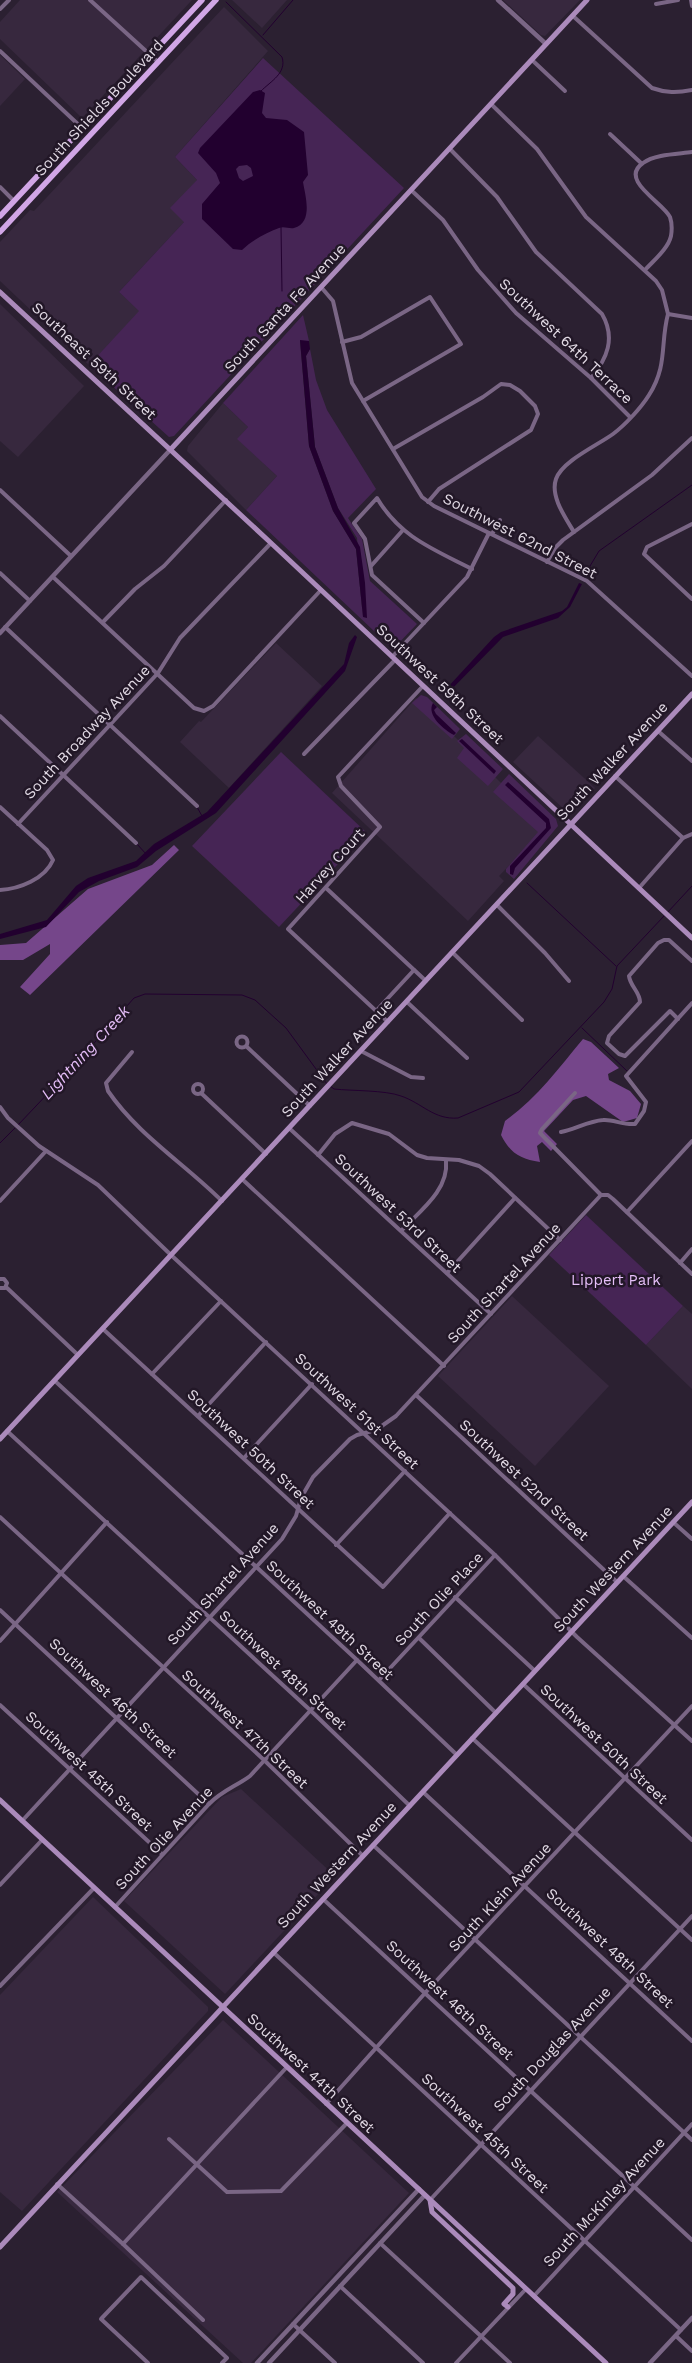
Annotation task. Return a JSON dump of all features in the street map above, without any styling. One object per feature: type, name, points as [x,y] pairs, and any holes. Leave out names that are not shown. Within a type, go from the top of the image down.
[{"type":"main road","name":"South Shields Boulevard","points":[[0,216],[202,0]]},
{"type":"main road","name":"South Shields Boulevard","points":[[0,232],[216,0]]},
{"type":"main road","name":"South Santa Fe Avenue","points":[[171,449],[587,0]]},
{"type":"main road","points":[[57,155],[65,163]]},
{"type":"main road","name":"Southeast 59th Street","points":[[0,292],[171,449]]},
{"type":"main road","name":"Southwest 59th Street","points":[[171,449],[692,938]]},
{"type":"main road","name":"South Walker Avenue","points":[[0,1439],[692,694]]},
{"type":"main road","name":"South Western Avenue","points":[[1,2244],[223,2008],[692,1502]]},
{"type":"main road","name":"Southwest 44th Street","points":[[0,1800],[606,2363]]},
{"type":"main road","points":[[430,2200],[432,2212],[513,2288],[513,2294],[506,2306]]},
{"type":"street","points":[[0,9],[9,0]]},
{"type":"street","points":[[90,0],[158,62]]},
{"type":"street","points":[[498,0],[546,44]]},
{"type":"street","points":[[656,4],[678,0]]},
{"type":"street","points":[[691,0],[692,6]]},
{"type":"street","points":[[572,16],[652,88],[663,92],[679,93],[692,90]]},
{"type":"street","points":[[0,51],[82,128]]},
{"type":"street","points":[[532,60],[565,91]]},
{"type":"street","points":[[490,104],[537,149],[586,217],[645,270],[662,290],[668,314],[660,371],[649,396],[614,433],[562,470],[556,479],[556,494],[561,509],[574,532]]},
{"type":"street","points":[[610,134],[641,163]]},
{"type":"street","points":[[450,149],[482,179],[536,252],[602,314],[608,324],[608,354],[591,378]]},
{"type":"street","points":[[641,163],[692,152]]},
{"type":"street","points":[[641,163],[636,175],[638,183],[670,216],[672,224],[669,241],[645,270]]},
{"type":"street","points":[[0,187],[14,201]]},
{"type":"street","name":"Southwest 64th Terrace","points":[[411,190],[443,220],[478,270],[510,307],[545,340],[591,378],[630,417]]},
{"type":"street","name":"Southwest 62nd Street","points":[[321,287],[333,301],[350,376],[363,401],[419,492],[428,502],[594,586],[692,676]]},
{"type":"street","points":[[342,342],[361,337],[430,297],[461,344],[363,401]]},
{"type":"street","points":[[668,314],[692,318]]},
{"type":"street","points":[[393,449],[471,405],[501,384],[510,385],[529,399],[538,414],[531,430],[438,489],[428,502]]},
{"type":"street","points":[[547,562],[555,548],[652,475],[692,438]]},
{"type":"street","name":"South Santa Fe Avenue","points":[[0,633],[171,449]]},
{"type":"street","points":[[0,490],[71,556]]},
{"type":"street","points":[[424,623],[372,575],[365,539],[354,523],[377,498],[387,515],[417,542],[472,568]]},
{"type":"street","points":[[103,622],[128,596],[164,566],[226,500]]},
{"type":"street","points":[[304,754],[467,577],[500,520]]},
{"type":"street","points":[[692,524],[648,548],[644,554],[692,600]]},
{"type":"street","points":[[370,566],[404,530]]},
{"type":"street","name":"South Broadway Avenue","points":[[18,824],[158,674],[180,638],[271,543]]},
{"type":"street","points":[[0,573],[30,601]]},
{"type":"street","points":[[53,576],[194,708],[204,712],[213,706],[320,590]]},
{"type":"street","points":[[5,627],[197,806]]},
{"type":"street","name":"Harvey Court","points":[[376,1011],[288,929],[380,827],[341,786],[338,777],[423,686]]},
{"type":"street","points":[[0,716],[136,843]]},
{"type":"street","points":[[658,731],[692,761]]},
{"type":"street","points":[[615,776],[684,838]]},
{"type":"street","points":[[0,808],[47,850],[53,860],[46,870],[30,882],[17,888],[0,890]]},
{"type":"street","points":[[639,888],[684,838],[692,834]]},
{"type":"street","points":[[326,888],[426,981]]},
{"type":"street","points":[[496,905],[546,953],[569,981]]},
{"type":"street","points":[[678,1018],[670,1011],[626,1056],[618,1054],[608,1043],[609,1036],[640,1002],[640,997],[630,982],[629,976],[658,943],[669,940],[692,961]]},
{"type":"street","points":[[452,953],[522,1020]]},
{"type":"street","points":[[388,1022],[376,1011],[414,970]]},
{"type":"street","points":[[407,1002],[467,1058]]},
{"type":"street","points":[[561,1132],[595,1120],[607,1120],[623,1125],[635,1124],[644,1112],[646,1102],[626,1076],[692,1003]]},
{"type":"street","points":[[246,1046],[310,1106]]},
{"type":"street","points":[[361,1051],[410,1077],[423,1078]]},
{"type":"street","points":[[132,1052],[106,1083],[108,1091],[164,1151],[199,1178],[222,1201]]},
{"type":"street","points":[[201,1093],[266,1154]]},
{"type":"street","points":[[575,1093],[542,1128],[540,1133],[601,1195],[608,1195],[692,1274]]},
{"type":"street","name":"Southwest 51st Street","points":[[0,1107],[8,1118],[46,1151],[72,1166],[98,1186],[171,1256],[364,1432],[495,1555],[572,1631],[692,1741]]},
{"type":"street","points":[[318,1155],[335,1134],[352,1123],[389,1134],[417,1155],[446,1161],[459,1160],[479,1166],[560,1240]]},
{"type":"street","name":"Southwest 53rd Street","points":[[289,1128],[402,1230],[491,1314]]},
{"type":"street","points":[[627,1212],[692,1141]]},
{"type":"street","points":[[0,1201],[46,1151]]},
{"type":"street","points":[[402,1230],[440,1188],[446,1161]]},
{"type":"street","points":[[242,1179],[444,1366]]},
{"type":"street","name":"South Shartel Avenue","points":[[22,1820],[282,1539],[299,1509],[301,1498],[313,1477],[343,1445],[357,1434],[376,1430],[385,1425],[416,1395],[601,1195]]},
{"type":"street","points":[[447,1273],[515,1198]]},
{"type":"street","points":[[680,1262],[692,1249]]},
{"type":"street","points":[[0,1279],[7,1281],[6,1287]]},
{"type":"street","points":[[0,1288],[6,1287]]},
{"type":"street","points":[[6,1287],[78,1355]]},
{"type":"street","points":[[152,1374],[221,1301]]},
{"type":"street","name":"Southwest 50th Street","points":[[103,1329],[383,1587],[450,1514]]},
{"type":"street","points":[[198,1416],[266,1342]]},
{"type":"street","name":"Southwest 49th Street","points":[[55,1380],[379,1680],[457,1755]]},
{"type":"street","points":[[244,1458],[312,1384]]},
{"type":"street","name":"Southwest 52nd Street","points":[[416,1395],[617,1582]]},
{"type":"street","name":"Southwest 48th Street","points":[[7,1431],[310,1710],[410,1806]]},
{"type":"street","points":[[336,1545],[405,1471]]},
{"type":"street","name":"Southwest 47th Street","points":[[0,1518],[264,1760],[363,1856]]},
{"type":"street","points":[[0,1640],[107,1522]]},
{"type":"street","points":[[673,1522],[692,1539]]},
{"type":"street","name":"South Olie Place","points":[[379,1680],[495,1555]]},
{"type":"street","points":[[623,1576],[692,1638]]},
{"type":"street","points":[[455,1597],[535,1671]]},
{"type":"street","name":"Southwest 46th Street","points":[[0,1610],[209,1804]]},
{"type":"street","points":[[419,1638],[496,1713]]},
{"type":"street","name":"South Olie Avenue","points":[[115,1907],[209,1804],[222,1791],[243,1781],[357,1660]]},
{"type":"street","name":"Southwest 50th Street","points":[[523,1684],[692,1840]]},
{"type":"street","name":"Southwest 45th Street","points":[[0,1704],[162,1854]]},
{"type":"street","name":"South Klein Avenue","points":[[326,2104],[426,1992],[692,1706]]},
{"type":"street","points":[[472,1738],[692,1940]]},
{"type":"street","name":"Southwest 48th Street","points":[[423,1792],[526,1885],[692,2041]]},
{"type":"street","points":[[0,1885],[42,1840]]},
{"type":"street","points":[[373,1845],[692,2140]]},
{"type":"street","name":"South Olie Avenue","points":[[0,1986],[2,1980],[94,1888]]},
{"type":"street","name":"Southwest 46th Street","points":[[323,1899],[426,1992],[692,2240]]},
{"type":"street","name":"South Douglas Avenue","points":[[430,2200],[580,2035],[692,1916]]},
{"type":"street","name":"Southwest 45th Street","points":[[273,1952],[681,2330]]},
{"type":"street","points":[[122,2244],[287,2067]]},
{"type":"street","points":[[169,2139],[227,2192],[281,2191],[347,2123]]},
{"type":"street","name":"South McKinley Avenue","points":[[534,2296],[692,2124]]},
{"type":"street","points":[[57,2184],[203,2320]]},
{"type":"street","points":[[258,2363],[419,2189]]},
{"type":"street","points":[[269,2363],[425,2195]]},
{"type":"street","points":[[380,2244],[510,2363]]},
{"type":"street","points":[[148,2363],[101,2319],[141,2277],[227,2358],[222,2363]]},
{"type":"street","points":[[340,2286],[423,2363]]},
{"type":"street","points":[[456,2363],[481,2337],[506,2306],[526,2288]]},
{"type":"street","points":[[650,2363],[692,2318]]},
{"type":"street","points":[[293,2324],[335,2363]]},
{"type":"street","points":[[676,2336],[692,2351]]},
{"type":"shaded area","points":[[20,0],[192,0],[82,118],[0,39],[0,22]]},
{"type":"shaded area","points":[[232,0],[287,0],[262,28]]},
{"type":"shaded area","points":[[503,0],[580,0],[545,36],[541,35]]},
{"type":"shaded area","points":[[224,7],[268,51],[175,157],[197,180],[184,222],[119,292],[140,311],[89,365],[0,281],[0,242],[30,210],[34,211]]},
{"type":"shaded area","points":[[0,55],[25,79],[0,106]]},
{"type":"shaded area","points":[[260,90],[265,93],[262,113],[266,118],[287,120],[304,132],[308,175],[303,182],[307,208],[304,220],[300,225],[294,228],[281,227],[274,230],[255,240],[242,250],[233,249],[202,219],[202,204],[220,183],[216,173],[198,153],[200,148],[253,92]],"holes":[[[247,165],[251,168],[253,176],[243,181],[239,178],[236,169],[239,166]]]},
{"type":"shaded area","points":[[0,304],[84,386],[18,457],[0,441]]},
{"type":"shaded area","points":[[300,340],[309,341],[310,349],[306,356],[315,447],[338,508],[360,547],[367,618],[363,617],[356,549],[333,511],[309,446]]},
{"type":"shaded area","points":[[223,403],[248,427],[238,439],[277,476],[246,510],[187,451],[188,446]]},
{"type":"shaded area","points":[[579,583],[582,584],[570,607],[558,618],[503,637],[445,696],[443,695],[447,688],[494,637],[501,632],[562,611],[567,607]]},
{"type":"shaded area","points":[[355,635],[357,637],[345,671],[216,813],[156,851],[137,867],[99,881],[79,892],[46,927],[0,939],[0,934],[47,920],[76,886],[88,878],[136,861],[154,844],[207,812],[344,664],[349,643]]},
{"type":"shaded area","points":[[276,643],[322,686],[229,788],[180,742]]},
{"type":"shaded area","points":[[416,698],[546,828],[499,876],[504,881],[468,921],[332,793]]},
{"type":"shaded area","points":[[433,703],[437,707],[434,710],[436,714],[456,733],[454,735],[437,722],[431,708]]},
{"type":"shaded area","points":[[538,736],[595,788],[572,812],[565,810],[513,762]]},
{"type":"shaded area","points":[[462,739],[496,771],[494,774],[459,741]]},
{"type":"shaded area","points":[[508,782],[549,819],[551,828],[515,868],[513,875],[510,874],[510,866],[546,828],[546,823],[505,785]]},
{"type":"shaded area","points":[[174,845],[179,850],[30,995],[20,987],[50,954],[50,944],[23,960],[0,960],[0,945],[26,943],[88,889],[152,865]]},
{"type":"shaded area","points":[[583,1039],[591,1042],[619,1068],[608,1074],[609,1080],[630,1091],[641,1104],[637,1118],[623,1122],[586,1096],[573,1100],[544,1131],[557,1144],[551,1151],[542,1142],[537,1146],[540,1162],[521,1157],[512,1151],[501,1135],[505,1121],[537,1093]]},
{"type":"shaded area","points":[[512,1296],[609,1386],[535,1466],[438,1376]]},
{"type":"shaded area","points":[[683,1306],[692,1314],[692,1389],[646,1345]]},
{"type":"shaded area","points":[[241,1789],[335,1876],[225,1994],[124,1901],[222,1797]]},
{"type":"shaded area","points":[[93,1897],[208,2007],[208,2011],[22,2211],[0,2192],[0,1995]]},
{"type":"shaded area","points":[[223,2020],[409,2193],[251,2363],[243,2363],[57,2192]]},
{"type":"green space","points":[[263,58],[404,188],[174,436],[169,437],[89,365],[139,311],[119,292],[184,222],[170,208],[197,180],[175,157]]},
{"type":"green space","points":[[303,315],[309,341],[300,341],[309,446],[333,511],[356,549],[363,617],[357,538],[338,508],[315,447],[306,356],[310,349],[316,380],[327,410],[376,489],[348,518],[362,539],[370,581],[417,624],[393,649],[246,510],[277,476],[237,439],[248,427],[223,403]]},
{"type":"green space","points":[[421,695],[427,697],[460,729],[452,739],[412,703]]},
{"type":"green space","points":[[466,734],[503,769],[488,786],[457,758],[464,748],[457,741]]},
{"type":"green space","points":[[281,752],[367,833],[279,927],[192,846]]},
{"type":"green space","points":[[509,774],[556,819],[558,826],[514,879],[506,872],[506,869],[538,832],[493,792]]},
{"type":"green space","name":"Lippert Park","points":[[586,1215],[683,1306],[646,1345],[549,1255]]},
{"type":"waterway","points":[[263,35],[293,0]]},
{"type":"waterway","points":[[226,2],[282,57],[283,63],[280,72],[261,91]]},
{"type":"waterway","points":[[281,227],[282,291]]},
{"type":"waterway","points":[[584,576],[599,551],[692,485]]},
{"type":"waterway","points":[[197,807],[202,816]]},
{"type":"waterway","points":[[137,844],[146,854]]},
{"type":"waterway","points":[[527,883],[616,966]]},
{"type":"waterway","name":"Lightning Creek","points":[[667,913],[692,886]]},
{"type":"waterway","name":"Lightning Creek","points":[[330,1086],[334,1089],[394,1094],[408,1099],[435,1114],[450,1118],[458,1118],[519,1092],[604,1002],[612,989],[617,966],[664,916]]},
{"type":"waterway","name":"Lightning Creek","points":[[18,1125],[134,998],[145,994],[242,995],[255,1000],[286,1028],[327,1084]]},
{"type":"waterway","points":[[582,1028],[627,1071]]},
{"type":"waterway","name":"Lightning Creek","points":[[0,1143],[15,1128]]}]
